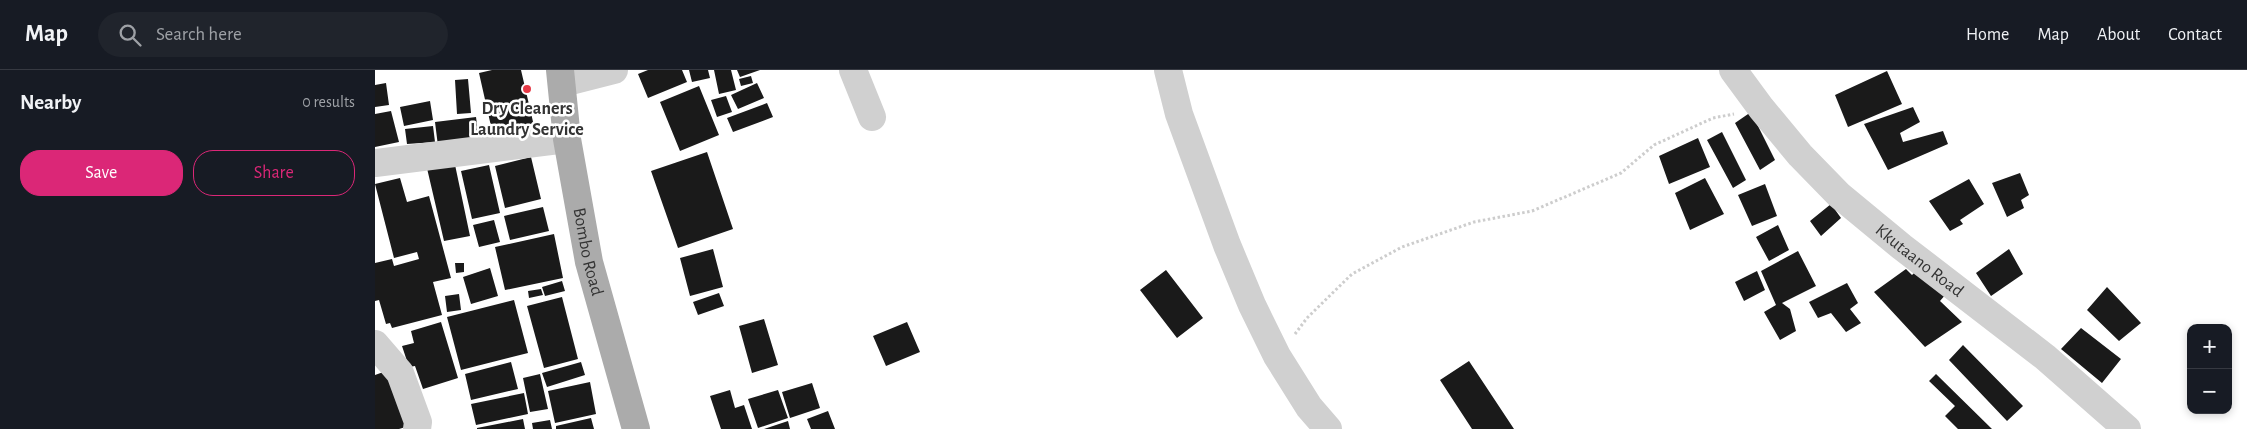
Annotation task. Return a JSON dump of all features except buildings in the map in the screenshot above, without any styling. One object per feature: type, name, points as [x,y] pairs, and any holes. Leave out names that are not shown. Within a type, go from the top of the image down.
[{"type":"main road","name":"Bombo Road","points":[[561,77],[567,139],[589,262],[636,429]]},
{"type":"street","points":[[561,77],[614,70]]},
{"type":"street","points":[[853,70],[872,117]]},
{"type":"street","points":[[1167,70],[1179,114],[1227,244],[1252,305],[1277,356],[1309,408],[1328,429]]},
{"type":"street","name":"Kkutaano Road","points":[[1733,70],[1761,108],[1801,155],[1839,195],[1902,247],[2045,357],[2127,429]]},
{"type":"street","points":[[375,163],[567,139]]},
{"type":"street","points":[[375,344],[400,373],[418,422],[417,429]]},
{"type":"path","points":[[1277,356],[1307,318],[1352,274],[1401,247],[1474,222],[1531,211],[1621,172],[1654,145],[1713,118],[1761,108]]},
{"type":"place","name":"Dry Cleaners Laundry Service","points":[[527,89]]}]
